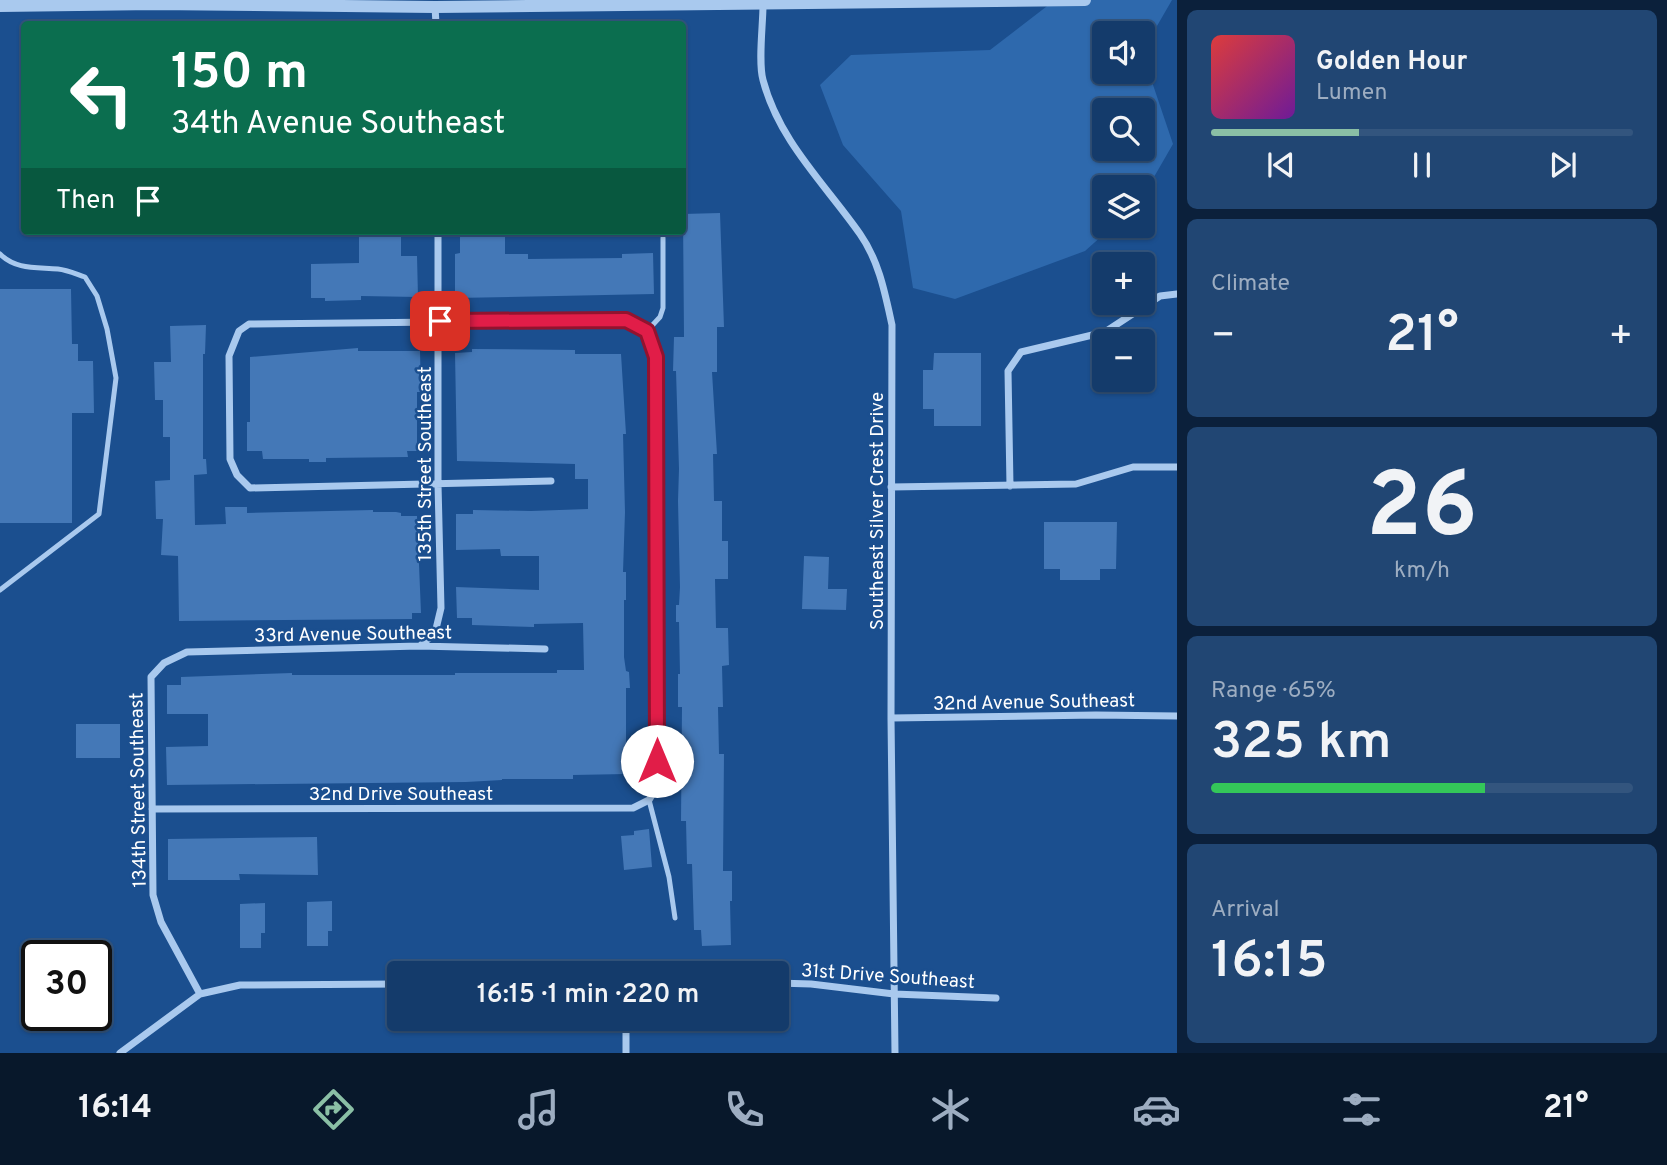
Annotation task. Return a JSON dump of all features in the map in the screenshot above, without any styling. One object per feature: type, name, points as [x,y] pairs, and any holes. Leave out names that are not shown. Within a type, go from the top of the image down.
[{"type":"street","points":[[0,6],[162,2],[420,3],[435,7],[1085,0]]},
{"type":"street","name":"Southeast Silver Crest Drive","points":[[763,5],[762,78],[776,116],[802,161],[861,236],[882,278],[892,325],[891,718],[895,1053]]},
{"type":"street","points":[[435,7],[436,21]]},
{"type":"street","name":"135th Street Southeast","points":[[419,646],[435,633],[441,608],[438,235]]},
{"type":"street","points":[[1010,486],[1008,371],[1021,352],[1105,332],[1160,296],[1177,294]]},
{"type":"street","points":[[551,481],[250,488],[237,475],[230,458],[229,356],[239,331],[249,324],[626,320],[647,331],[656,357],[657,787],[649,800]]},
{"type":"street","points":[[891,487],[1076,484],[1133,467],[1177,467]]},
{"type":"street","name":"33rd Avenue Southeast","points":[[164,663],[187,652],[419,646],[545,649]]},
{"type":"street","name":"134th Street Southeast","points":[[164,663],[151,677],[153,895],[162,922],[200,994]]},
{"type":"street","name":"32nd Avenue Southeast","points":[[891,718],[1177,716]]},
{"type":"street","name":"32nd Drive Southeast","points":[[152,809],[633,808],[649,800]]},
{"type":"street","name":"31st Drive Southeast","points":[[789,983],[894,994],[996,998]]},
{"type":"street","points":[[120,1053],[200,994],[240,985],[387,984]]},
{"type":"street","points":[[626,1031],[626,1053]]},
{"type":"lane","points":[[647,331],[660,317],[663,308],[663,238]]},
{"type":"lane","points":[[0,254],[8,263],[31,268],[60,269],[85,277],[97,296],[107,329],[116,378],[99,514],[0,590]]},
{"type":"lane","points":[[649,800],[669,877],[675,918]]},
{"type":"shaded area","points":[[1055,0],[1172,0],[1155,29],[1155,21],[1092,21],[1092,84],[1153,84],[1173,144],[1155,175],[1092,175],[1092,238],[1100,238],[1085,251],[955,299],[913,288],[901,211],[843,145],[820,85],[851,55],[990,50]]},
{"type":"building","points":[[720,213],[724,327],[717,327],[717,372],[712,372],[717,454],[713,454],[714,501],[722,501],[722,541],[728,541],[728,579],[715,579],[716,628],[728,628],[729,665],[722,666],[723,707],[718,707],[719,754],[724,754],[723,871],[732,871],[731,945],[702,946],[701,930],[694,930],[692,864],[687,864],[686,821],[681,821],[682,707],[678,707],[679,622],[676,622],[680,587],[679,469],[676,371],[673,371],[674,337],[684,337],[683,235],[686,235],[686,214]]},
{"type":"building","points":[[359,235],[401,235],[401,256],[417,256],[418,297],[361,296],[361,300],[325,301],[325,298],[311,298],[311,264],[359,263]]},
{"type":"building","points":[[460,235],[505,235],[505,254],[528,254],[528,259],[622,258],[622,254],[653,253],[654,294],[455,298],[455,254],[460,253]]},
{"type":"building","points":[[0,289],[71,289],[72,344],[78,344],[78,361],[93,361],[94,413],[72,413],[72,523],[0,523]]},
{"type":"building","points":[[206,325],[203,354],[203,459],[206,459],[207,474],[194,475],[195,525],[226,524],[225,507],[247,507],[247,513],[373,510],[401,513],[401,516],[417,516],[421,613],[412,613],[412,619],[179,621],[178,556],[161,555],[163,519],[156,519],[155,481],[170,480],[170,437],[163,437],[163,400],[155,400],[154,362],[171,362],[170,326]]},
{"type":"building","points":[[358,348],[358,351],[420,351],[421,392],[417,392],[417,451],[407,451],[408,457],[326,458],[326,462],[309,462],[309,459],[263,459],[262,451],[247,451],[250,357]]},
{"type":"building","points":[[472,349],[575,350],[575,354],[621,354],[626,434],[623,434],[623,572],[626,572],[624,657],[630,688],[626,688],[626,774],[573,775],[573,779],[466,782],[167,785],[166,747],[208,746],[208,714],[167,714],[167,685],[181,685],[181,677],[292,673],[455,675],[584,670],[583,623],[534,624],[534,627],[472,625],[472,618],[457,618],[456,587],[539,590],[539,556],[501,556],[500,549],[456,550],[456,514],[473,514],[473,510],[588,509],[588,479],[575,479],[575,464],[457,461],[455,353],[472,352]]},
{"type":"building","points":[[934,353],[981,353],[981,426],[934,426],[934,409],[923,409],[923,370],[933,370]]},
{"type":"building","points":[[1044,522],[1117,522],[1116,569],[1100,569],[1100,580],[1060,580],[1060,569],[1044,569]]},
{"type":"building","points":[[804,556],[829,557],[828,589],[847,589],[846,610],[802,609]]},
{"type":"building","points":[[76,724],[120,724],[120,758],[76,758]]},
{"type":"building","points":[[649,829],[652,867],[624,870],[621,836],[634,835],[634,831]]},
{"type":"building","points":[[317,837],[318,875],[239,874],[240,880],[168,880],[168,839]]},
{"type":"building","points":[[332,901],[332,931],[328,931],[328,946],[307,946],[307,902]]},
{"type":"building","points":[[265,903],[265,933],[261,933],[261,948],[240,948],[240,904]]},
{"type":"route","points":[[440,321],[626,320],[647,331],[656,357],[657,761]]}]
